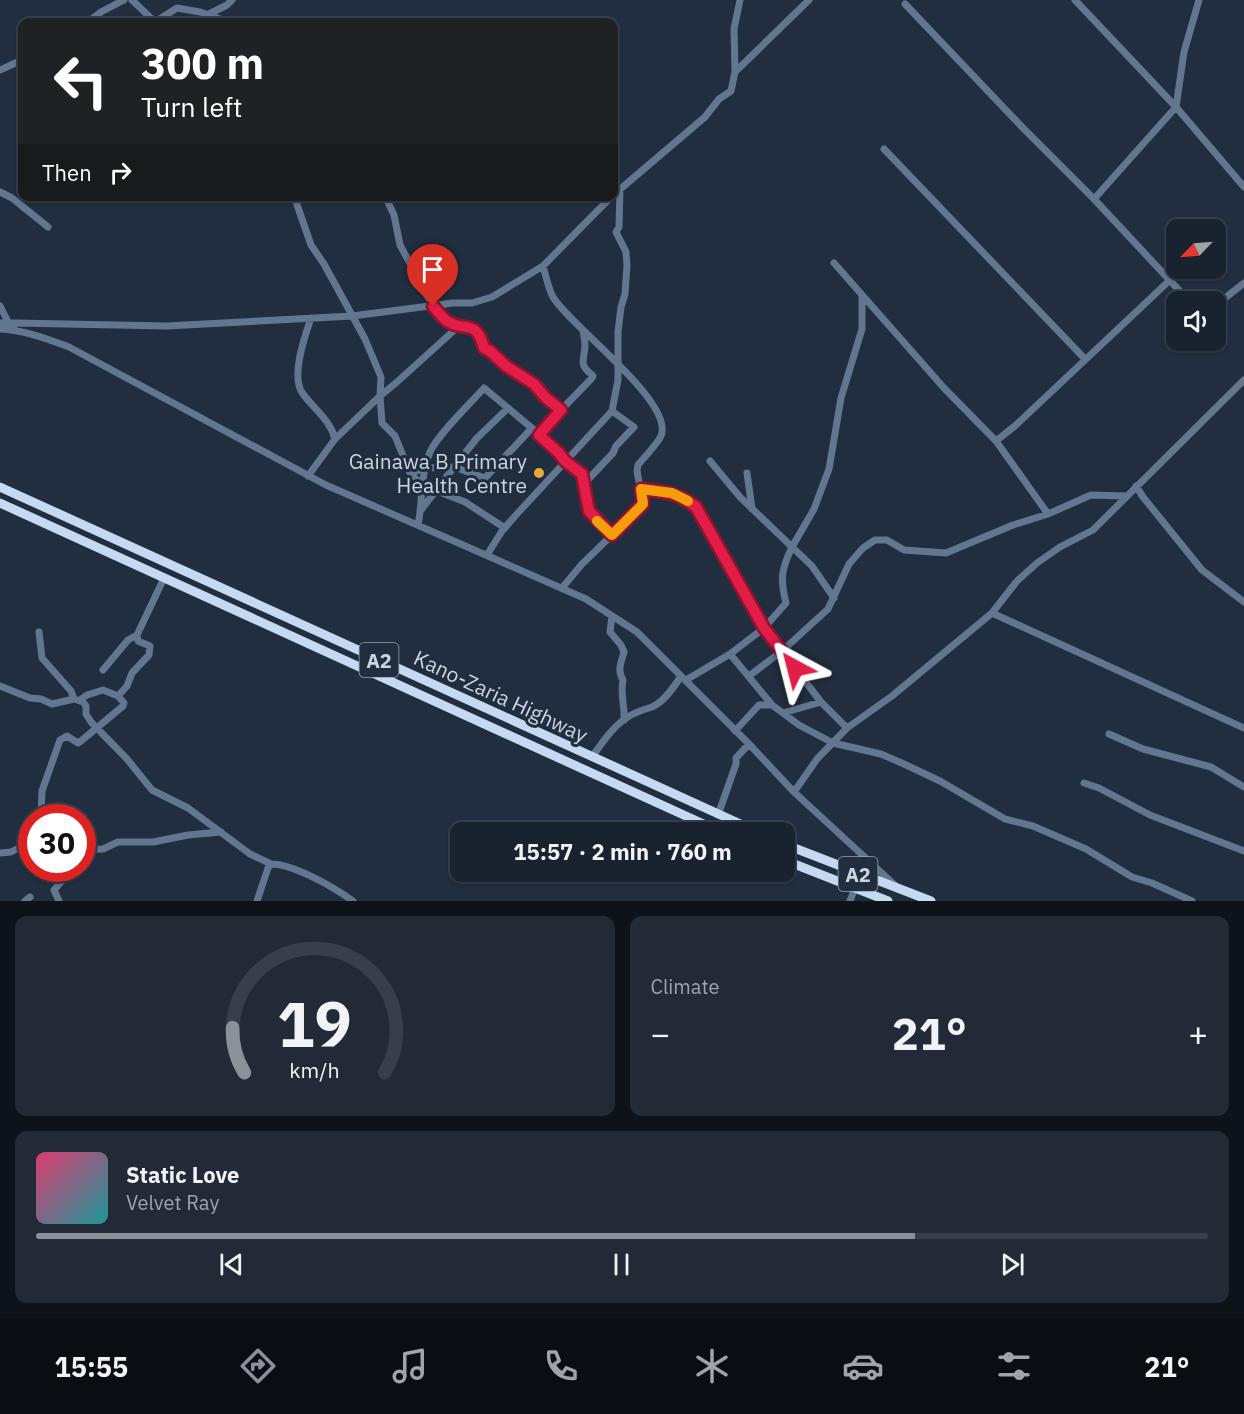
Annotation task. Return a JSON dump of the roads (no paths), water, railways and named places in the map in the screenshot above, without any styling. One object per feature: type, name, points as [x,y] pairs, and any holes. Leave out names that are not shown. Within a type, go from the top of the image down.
[{"type":"highway","name":"Kano-Zaria Highway","points":[[0,487],[734,822]]},
{"type":"highway","name":"Kano-Zaria Highway","points":[[0,503],[699,822]]},
{"type":"highway","name":"A2","points":[[795,848],[931,901]]},
{"type":"highway","name":"A2","points":[[795,864],[888,901]]},
{"type":"street","points":[[93,18],[124,0]]},
{"type":"street","points":[[132,0],[151,18]]},
{"type":"street","points":[[209,18],[232,0]]},
{"type":"street","points":[[487,555],[505,528],[612,411],[619,364],[618,332],[621,307],[626,294],[626,252],[616,232],[619,227],[620,189],[705,117],[719,99],[731,91],[735,72],[734,29],[740,0]]},
{"type":"street","points":[[735,72],[809,0]]},
{"type":"street","points":[[1094,199],[1176,107],[1184,52],[1199,0]]},
{"type":"street","points":[[1077,1],[1176,107],[1244,188]]},
{"type":"street","points":[[905,4],[1180,291]]},
{"type":"street","points":[[161,18],[177,8],[196,11],[206,18]]},
{"type":"street","points":[[0,70],[18,62]]},
{"type":"street","points":[[884,148],[1085,359]]},
{"type":"street","points":[[0,192],[12,198],[48,227]]},
{"type":"street","points":[[296,201],[311,245],[324,264],[365,339],[381,377],[382,423],[394,436],[410,472],[422,485],[465,502],[505,528]]},
{"type":"street","points":[[387,201],[394,215],[400,245],[433,306],[448,322],[471,327],[481,337],[484,348],[534,384],[561,410]]},
{"type":"street","points":[[0,323],[167,326],[352,316],[472,303],[492,297],[543,266],[608,201]]},
{"type":"street","points":[[834,263],[944,388],[996,441],[1048,514]]},
{"type":"street","points":[[543,266],[552,296],[583,331],[619,364],[656,406],[662,435],[638,465],[643,504],[582,564],[562,588]]},
{"type":"street","points":[[996,441],[1016,425],[1170,280]]},
{"type":"street","points":[[1226,297],[1244,283]]},
{"type":"street","points":[[592,757],[606,738],[624,720],[639,710],[654,706],[683,678],[730,654],[764,628],[786,603],[781,578],[784,563],[814,509],[829,469],[841,398],[862,329],[862,296]]},
{"type":"street","points":[[0,306],[12,325],[69,347],[308,476],[586,599],[637,632],[794,792],[899,888]]},
{"type":"street","points":[[311,318],[298,367],[301,392],[332,427],[335,439]]},
{"type":"street","points":[[0,329],[12,325]]},
{"type":"street","points":[[308,476],[335,439],[460,325]]},
{"type":"street","points":[[539,435],[592,378],[582,364],[585,347],[583,331]]},
{"type":"street","points":[[794,792],[817,759],[847,728],[892,696],[992,613],[1017,581],[1037,563],[1060,547],[1093,530],[1244,380]]},
{"type":"street","points":[[418,525],[422,485],[431,451],[484,388],[582,474],[589,511],[612,535]]},
{"type":"street","points":[[421,510],[477,438],[508,408]]},
{"type":"street","points":[[583,485],[634,427],[612,411]]},
{"type":"street","points":[[410,472],[427,468],[454,467],[485,478],[532,428]]},
{"type":"street","points":[[710,461],[752,509],[812,566],[834,598]]},
{"type":"street","points":[[747,473],[752,509]]},
{"type":"street","points":[[1136,486],[1148,505],[1202,570],[1244,602]]},
{"type":"street","points":[[641,489],[672,493],[685,498],[696,507],[764,628],[821,702],[847,728]]},
{"type":"street","points":[[749,676],[782,651],[828,609],[849,564],[863,548],[875,540],[887,540],[904,550],[946,553],[1091,495],[1126,496]]},
{"type":"street","points":[[118,696],[127,686],[132,673],[144,663],[151,652],[150,646],[138,641],[137,635],[164,578]]},
{"type":"street","points":[[992,613],[1244,728]]},
{"type":"street","points":[[612,616],[610,632],[624,652],[620,674],[624,680],[620,693],[625,709],[624,720]]},
{"type":"street","points":[[39,632],[42,658],[77,699],[86,706],[86,714],[152,790],[188,808],[249,854],[317,879],[353,901]]},
{"type":"street","points":[[103,670],[128,640],[137,635]]},
{"type":"street","points":[[730,654],[772,705],[799,725],[833,743],[881,754],[904,764],[940,781],[1005,819],[1033,826],[1086,849],[1132,877],[1152,883],[1192,901]]},
{"type":"street","points":[[0,687],[56,705],[103,690],[118,696],[124,704],[78,742],[67,736],[60,740],[42,791],[41,804]]},
{"type":"street","points":[[783,713],[821,702]]},
{"type":"street","points":[[735,731],[759,705],[772,705]]},
{"type":"street","points":[[1109,734],[1143,749],[1211,766],[1244,787]]},
{"type":"street","points":[[718,815],[736,765],[736,758],[749,744]]},
{"type":"street","points":[[1084,783],[1099,788],[1150,815],[1244,851]]},
{"type":"street","points":[[96,849],[103,849],[118,842],[153,842],[188,835],[221,832]]},
{"type":"street","points":[[0,853],[18,848]]},
{"type":"street","points":[[257,901],[271,864]]},
{"type":"street","points":[[59,901],[54,890],[61,882]]},
{"type":"street","points":[[850,901],[855,888]]},
{"type":"place","name":"Gainawa B Primary Health Centre","points":[[539,473]]}]
